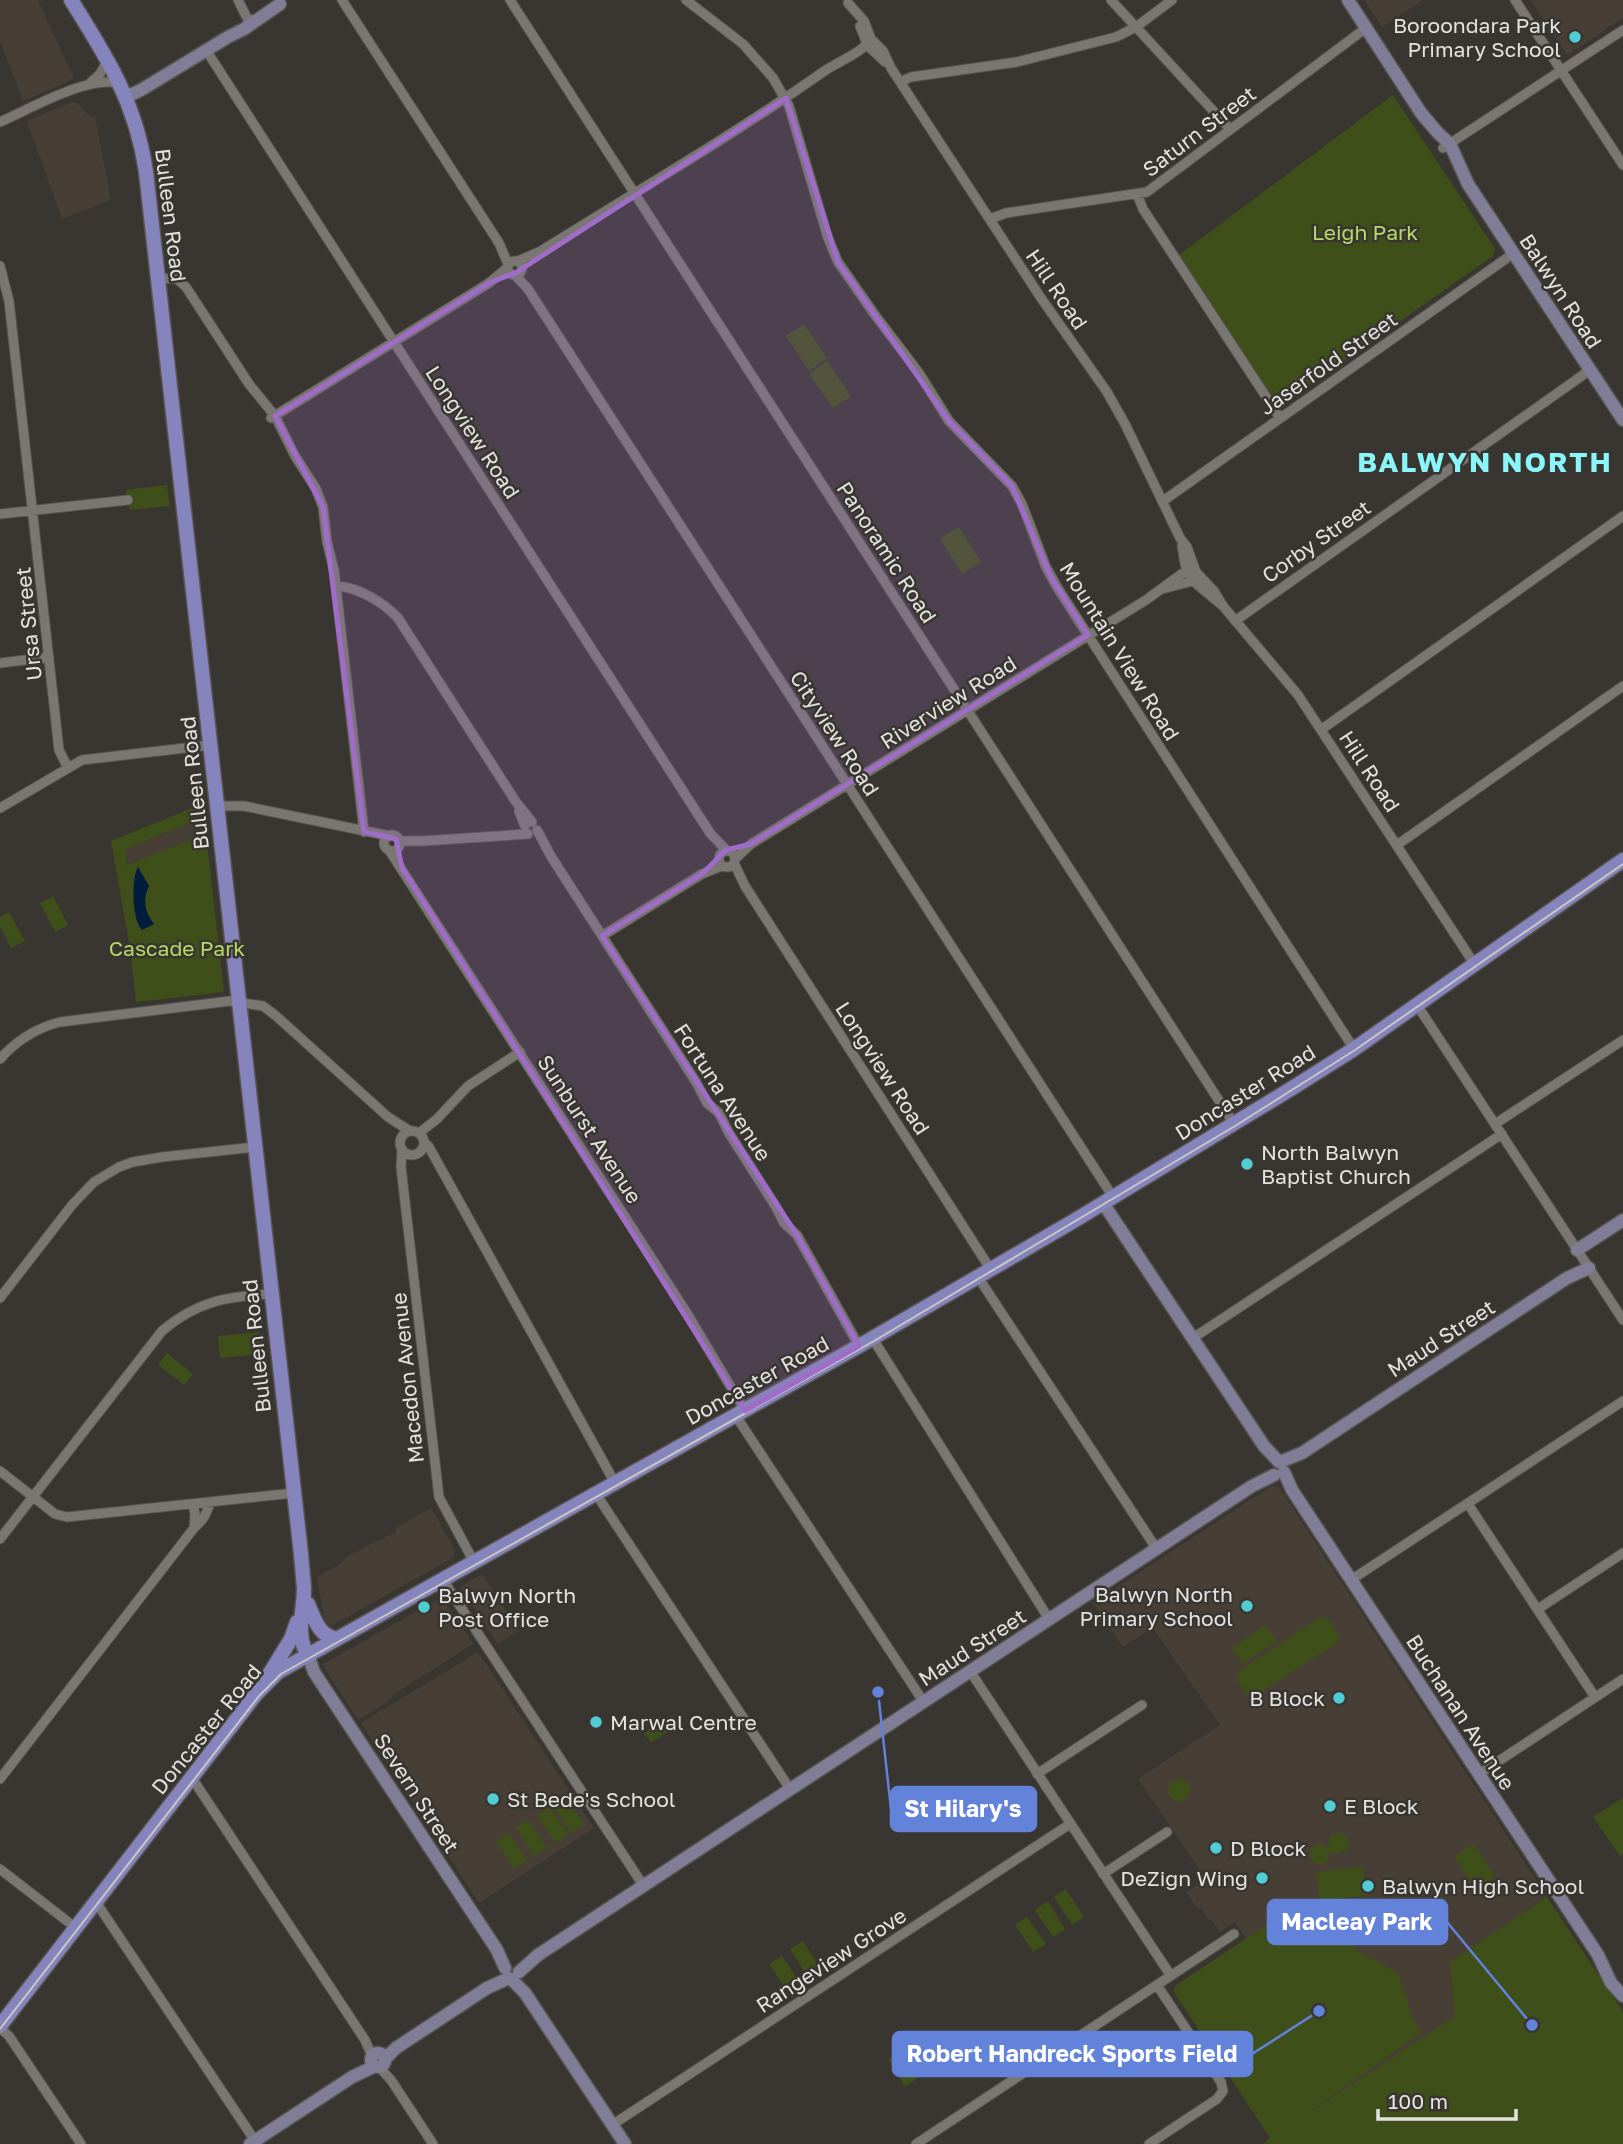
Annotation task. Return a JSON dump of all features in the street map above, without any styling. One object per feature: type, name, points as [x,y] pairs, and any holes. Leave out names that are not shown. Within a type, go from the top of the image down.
[{"type":"main road","name":"Bulleen Road","points":[[71,0],[120,83],[136,124],[143,153],[306,1599],[301,1635],[303,1648],[308,1655]]},
{"type":"main road","name":"Doncaster Road","points":[[0,2027],[256,1694],[274,1675],[873,1339],[1234,1124],[1354,1049],[1623,860]]},
{"type":"main road","points":[[306,1599],[319,1629],[328,1637],[337,1639]]},
{"type":"main road","points":[[256,1694],[292,1637],[306,1599]]},
{"type":"street","points":[[239,0],[251,18]]},
{"type":"street","name":"Cityview Road","points":[[342,0],[847,784],[1108,1200]]},
{"type":"street","name":"Panoramic Road","points":[[510,0],[1234,1124]]},
{"type":"street","name":"Mountain View Road","points":[[685,0],[732,34],[773,78],[793,115],[828,238],[838,262],[919,373],[949,421],[1012,486],[1022,504],[1051,577],[1354,1049]]},
{"type":"street","points":[[1111,0],[1230,129]]},
{"type":"street","points":[[900,82],[915,76],[1033,58],[1116,37],[1136,27],[1172,0]]},
{"type":"street","name":"Balwyn Road","points":[[1348,0],[1421,113],[1429,134],[1447,146],[1451,168],[1468,184],[1623,420]]},
{"type":"street","points":[[1516,0],[1623,165]]},
{"type":"street","name":"Hill Road","points":[[847,1],[864,21],[868,41],[883,51],[891,68],[1045,305],[1112,401],[1186,547],[1192,575],[1214,591],[1235,621],[1298,695],[1475,965]]},
{"type":"street","points":[[126,97],[228,37],[251,18],[284,2]]},
{"type":"street","name":"Saturn Street","points":[[990,219],[1006,212],[1138,194],[1152,188],[1366,28]]},
{"type":"street","points":[[1447,146],[1623,30]]},
{"type":"street","points":[[272,418],[786,99],[868,41]]},
{"type":"street","name":"Longview Road","points":[[206,50],[991,1269]]},
{"type":"street","points":[[89,84],[100,74],[108,60]]},
{"type":"street","points":[[0,122],[89,84],[108,81],[120,83]]},
{"type":"street","points":[[1138,194],[1143,209],[1280,418]]},
{"type":"street","name":"Jaserfold Street","points":[[1163,501],[1514,253]]},
{"type":"street","name":"Ursa Street","points":[[0,266],[9,301],[60,755],[68,768]]},
{"type":"street","points":[[158,278],[174,278],[183,283],[248,384],[257,403],[272,418],[280,439],[295,456],[321,501],[336,586],[364,832]]},
{"type":"street","name":"Corby Street","points":[[1235,621],[1590,370]]},
{"type":"street","points":[[0,514],[128,500]]},
{"type":"street","points":[[1321,729],[1623,516]]},
{"type":"street","name":"Riverview Road","points":[[602,936],[1163,589],[1192,575]]},
{"type":"street","name":"Fortuna Avenue","points":[[336,586],[361,592],[398,618],[707,1103],[719,1114],[784,1223],[797,1236],[859,1346]]},
{"type":"street","points":[[0,663],[49,657]]},
{"type":"street","points":[[1397,845],[1623,686]]},
{"type":"street","points":[[0,808],[68,768],[89,759],[211,745]]},
{"type":"street","points":[[218,806],[244,806],[364,832],[393,844],[530,829]]},
{"type":"street","name":"Sunburst Avenue","points":[[393,844],[402,868],[688,1315],[740,1413],[923,1702]]},
{"type":"street","name":"Macedon Avenue","points":[[0,1059],[34,1031],[60,1022],[226,1002],[263,1006],[388,1117],[419,1140]]},
{"type":"street","points":[[1417,1005],[1623,1320]]},
{"type":"street","points":[[1495,1124],[1623,1040]]},
{"type":"street","points":[[520,1052],[468,1086],[419,1140],[416,1155],[404,1149],[403,1134],[419,1140],[429,1147],[615,1483]]},
{"type":"street","name":"Macedon Avenue","points":[[388,1117],[404,1149],[403,1181],[439,1497],[474,1562]]},
{"type":"street","points":[[1193,1338],[1502,1134]]},
{"type":"street","points":[[0,1298],[72,1205],[105,1174],[146,1159],[255,1147]]},
{"type":"street","name":"Buchanan Avenue","points":[[1108,1200],[1193,1338],[1598,1955],[1611,1983],[1623,1996]]},
{"type":"street","points":[[1577,1250],[1623,1220]]},
{"type":"street","name":"Maud Street","points":[[254,2143],[511,1971],[1587,1265]]},
{"type":"street","points":[[978,1278],[1156,1548]]},
{"type":"street","points":[[0,1539],[153,1342],[173,1322],[185,1313],[212,1301],[272,1294]]},
{"type":"street","points":[[873,1339],[1049,1619]]},
{"type":"street","points":[[1351,1580],[1623,1401]]},
{"type":"street","points":[[0,1471],[55,1514],[67,1517],[294,1493]]},
{"type":"street","points":[[596,1494],[790,1789]]},
{"type":"street","points":[[0,1779],[194,1528],[207,1515],[210,1502]]},
{"type":"street","points":[[193,1504],[194,1528]]},
{"type":"street","points":[[1468,1504],[1595,1697]]},
{"type":"street","points":[[1538,1609],[1623,1553]]},
{"type":"street","points":[[443,1580],[643,1885]]},
{"type":"street","name":"Severn Street","points":[[308,1655],[312,1669],[321,1683],[625,2144]]},
{"type":"street","points":[[970,1671],[1171,1976]]},
{"type":"street","points":[[1479,1774],[1623,1679]]},
{"type":"street","points":[[1037,1774],[1142,1705]]},
{"type":"street","points":[[192,1778],[433,2144]]},
{"type":"street","name":"Rangeview Grove","points":[[612,2125],[1070,1824]]},
{"type":"street","points":[[1103,1874],[1167,1832]]},
{"type":"street","points":[[0,1870],[76,1928]]},
{"type":"street","points":[[96,1902],[254,2143]]},
{"type":"street","points":[[916,2144],[1234,1934]]},
{"type":"street","name":"Buchanan Avenue","points":[[1598,1955],[1614,1972],[1623,1991]]},
{"type":"street","points":[[1149,2144],[1217,2099],[1223,2091],[1221,2082],[1157,1985]]},
{"type":"street","points":[[0,2027],[9,2036],[81,2144]]},
{"type":"highlighted area","points":[[786,98],[838,262],[949,421],[1012,486],[1051,577],[1088,635],[751,844],[726,850],[702,874],[602,936],[797,1235],[859,1346],[745,1411],[402,868],[396,839],[364,832],[323,507],[275,416],[489,283],[517,272]]},
{"type":"shaded area","points":[[0,0],[38,0],[74,79],[23,101],[0,41]]},
{"type":"shaded area","name":"Boroondara Park Primary School","points":[[1364,0],[1423,0],[1382,27]]},
{"type":"shaded area","name":"Boroondara Park Primary School","points":[[1531,0],[1623,0],[1623,18],[1567,55]]},
{"type":"shaded area","points":[[72,102],[95,118],[111,200],[62,219],[27,121]]},
{"type":"shaded area","points":[[204,817],[206,834],[128,865],[126,849]]},
{"type":"shaded area","name":"Balwyn High School","points":[[1273,1485],[1279,1487],[1547,1897],[1451,1962],[1456,2016],[1270,2138],[1174,1992],[1175,1986],[1246,1939],[1235,1922],[1220,1932],[1201,1908],[1197,1909],[1187,1892],[1206,1879],[1138,1779],[1220,1725],[1153,1628],[1123,1647],[1093,1603]]},
{"type":"shaded area","points":[[431,1508],[455,1550],[454,1557],[331,1626],[325,1623],[317,1577],[339,1565],[345,1558],[396,1532],[395,1528]]},
{"type":"shaded area","points":[[482,1574],[519,1630],[498,1644],[460,1587]]},
{"type":"shaded area","points":[[442,1597],[473,1644],[358,1720],[322,1664]]},
{"type":"shaded area","name":"St Bede's School","points":[[478,1652],[594,1828],[479,1903],[361,1723]]},
{"type":"green space","name":"Leigh Park","points":[[1393,95],[1495,249],[1493,256],[1279,406],[1179,255]]},
{"type":"green space","points":[[804,324],[827,358],[809,371],[786,336]]},
{"type":"green space","points":[[827,361],[851,396],[833,408],[809,374]]},
{"type":"green space","points":[[167,485],[170,506],[129,510],[126,490]]},
{"type":"green space","points":[[959,527],[981,562],[962,574],[940,538]]},
{"type":"green space","name":"Cascade Park","points":[[202,804],[204,817],[126,849],[127,865],[206,834],[224,992],[136,1002],[130,948],[111,841]]},
{"type":"green space","points":[[53,896],[68,925],[55,932],[40,903]]},
{"type":"green space","points":[[9,912],[25,941],[11,948],[0,927],[0,917]]},
{"type":"green space","points":[[259,1332],[261,1354],[220,1358],[218,1336]]},
{"type":"green space","points":[[167,1353],[193,1374],[184,1385],[158,1365]]},
{"type":"green space","points":[[1320,1617],[1328,1619],[1339,1637],[1337,1643],[1253,1697],[1248,1696],[1236,1678],[1238,1672]]},
{"type":"green space","points":[[1266,1625],[1277,1641],[1243,1664],[1232,1648]]},
{"type":"green space","points":[[672,1715],[678,1724],[651,1743],[644,1733]]},
{"type":"green space","points":[[1179,1779],[1187,1782],[1190,1790],[1187,1798],[1179,1801],[1171,1798],[1168,1790],[1171,1782]]},
{"type":"green space","points":[[565,1797],[584,1824],[571,1833],[553,1805]]},
{"type":"green space","points":[[1623,1798],[1623,1854],[1620,1856],[1593,1817]]},
{"type":"green space","points":[[550,1807],[568,1835],[555,1843],[537,1815]]},
{"type":"green space","points":[[528,1820],[547,1848],[534,1856],[516,1828]]},
{"type":"green space","points":[[1340,1832],[1348,1839],[1347,1849],[1337,1854],[1330,1851],[1328,1861],[1323,1865],[1313,1863],[1309,1854],[1312,1848],[1318,1844],[1328,1847],[1330,1836]]},
{"type":"green space","points":[[509,1833],[527,1861],[514,1869],[496,1841]]},
{"type":"green space","points":[[1473,1843],[1495,1876],[1476,1890],[1454,1857]]},
{"type":"green space","points":[[1363,1867],[1367,1895],[1331,1900],[1348,1899],[1369,1908],[1355,1949],[1398,1973],[1414,2022],[1421,2033],[1302,2117],[1455,2016],[1450,1962],[1547,1897],[1623,2012],[1623,2144],[1263,2144],[1270,2138],[1174,1992],[1175,1986],[1280,1916],[1299,1906],[1320,1901],[1316,1872]]},
{"type":"green space","points":[[1066,1889],[1084,1917],[1072,1925],[1054,1897]]},
{"type":"green space","points":[[1048,1901],[1065,1929],[1053,1937],[1035,1910]]},
{"type":"green space","points":[[1027,1917],[1046,1944],[1033,1952],[1015,1925]]},
{"type":"green space","points":[[803,1941],[820,1968],[807,1976],[790,1949]]},
{"type":"green space","points":[[782,1956],[800,1983],[787,1991],[769,1964]]},
{"type":"green space","points":[[900,2051],[918,2078],[905,2087],[888,2059]]},
{"type":"water","points":[[138,867],[149,886],[146,906],[154,924],[142,930],[136,918],[134,899],[134,880]]},
{"type":"tram line","points":[[0,2029],[259,1696],[281,1674],[874,1341],[1235,1126],[1355,1050],[1623,864]]},
{"type":"place","name":"Boroondara Park Primary School","points":[[1575,37]]},
{"type":"place","name":"North Balwyn Baptist Church","points":[[1247,1164]]},
{"type":"place","name":"Balwyn North Primary School","points":[[1247,1606]]},
{"type":"place","name":"Balwyn North Post Office","points":[[424,1607]]},
{"type":"place","name":"St Hilary's","points":[[878,1692]]},
{"type":"place","name":"B Block","points":[[1339,1698]]},
{"type":"place","name":"Marwal Centre","points":[[596,1722]]},
{"type":"place","name":"St Bede's School","points":[[493,1799]]},
{"type":"place","name":"E Block","points":[[1330,1806]]},
{"type":"place","name":"D Block","points":[[1216,1848]]},
{"type":"place","name":"DeZign Wing","points":[[1262,1878]]},
{"type":"place","name":"Balwyn High School","points":[[1368,1886]]},
{"type":"place","name":"Robert Handreck Sports Field","points":[[1319,2011]]},
{"type":"place","name":"Macleay Park","points":[[1532,2025]]},
{"type":"district","name":"BALWYN NORTH","points":[[1485,461]]}]
